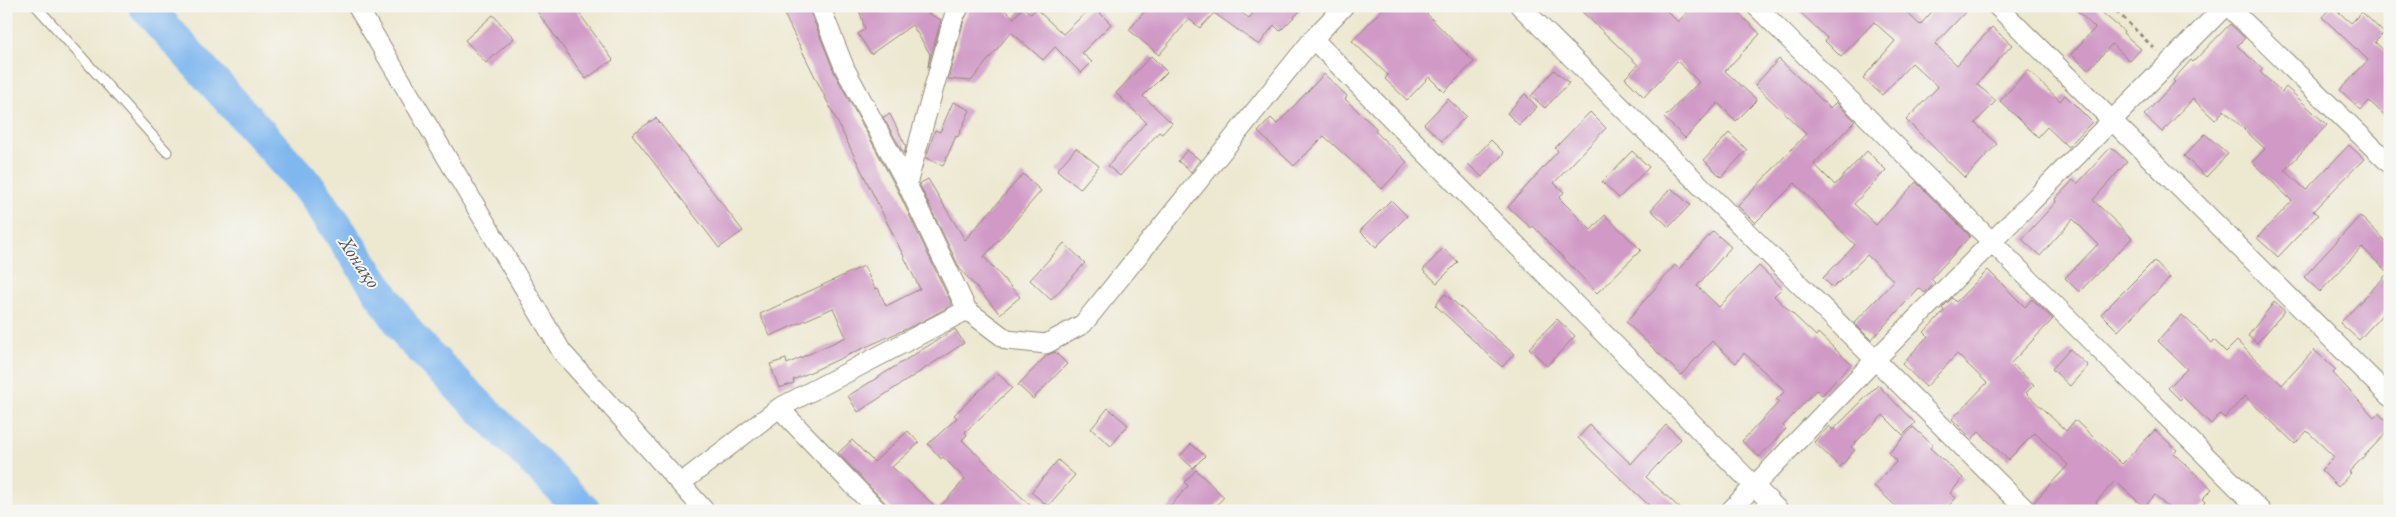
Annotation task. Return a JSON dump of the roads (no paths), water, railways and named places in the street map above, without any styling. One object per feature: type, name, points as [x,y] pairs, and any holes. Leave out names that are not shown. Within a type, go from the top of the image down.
[{"type":"street","points":[[357,6],[562,352],[705,511]]},
{"type":"street","points":[[820,6],[845,69],[907,184],[968,310],[1007,340],[1046,344],[1083,324],[1313,38],[1344,6]]},
{"type":"street","points":[[907,184],[954,16],[960,6]]},
{"type":"street","points":[[1520,6],[2027,511]]},
{"type":"street","points":[[1756,6],[2261,511]]},
{"type":"street","points":[[1997,6],[2110,121],[2390,397]]},
{"type":"street","points":[[1730,511],[1875,360],[2168,62],[2227,6],[2390,164]]},
{"type":"street","points":[[1313,38],[1779,511]]},
{"type":"street","points":[[681,483],[779,408],[968,310]]},
{"type":"street","points":[[779,408],[878,511]]},
{"type":"lane","points":[[36,6],[167,152]]},
{"type":"waterway","name":"Хонақо","points":[[145,6],[313,192],[410,337],[584,511]]}]
